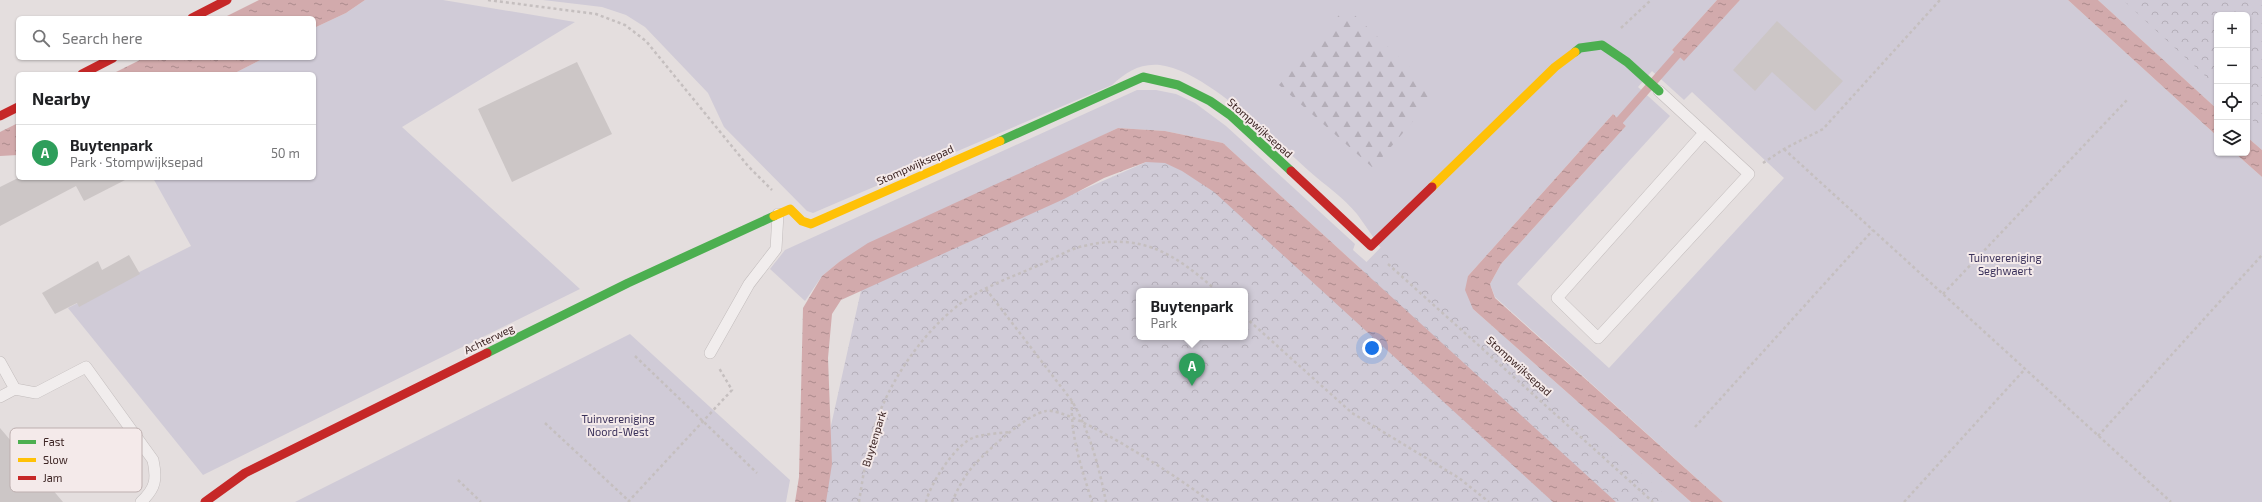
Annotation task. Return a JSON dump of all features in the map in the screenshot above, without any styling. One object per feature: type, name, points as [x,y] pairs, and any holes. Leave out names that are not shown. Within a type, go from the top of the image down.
[{"type":"street","points":[[196,16],[227,0]]},
{"type":"street","points":[[1371,246],[1555,67],[1580,48],[1602,45],[1627,62],[1659,91]]},
{"type":"street","points":[[86,72],[109,60]]},
{"type":"street","name":"Stompwijksepad","points":[[790,209],[802,221],[811,224],[1143,77],[1164,79],[1214,103],[1230,115],[1371,246]]},
{"type":"street","points":[[0,116],[16,108]]},
{"type":"street","name":"Achterweg","points":[[205,502],[245,473],[628,283],[790,209]]},
{"type":"lane","points":[[1659,91],[1749,174],[1598,338],[1556,298],[1704,133]]},
{"type":"lane","points":[[710,353],[749,284],[776,249],[778,214]]},
{"type":"lane","points":[[0,362],[15,389]]},
{"type":"lane","points":[[0,397],[15,389],[36,394],[86,368],[129,428]]},
{"type":"lane","points":[[141,502],[150,494],[157,476],[152,460],[142,446]]},
{"type":"path","points":[[488,0],[596,14],[626,25],[646,41],[748,166],[790,209]]},
{"type":"path","points":[[1602,45],[1652,0]]},
{"type":"path","points":[[1749,174],[1784,149],[1823,129],[1940,0]]},
{"type":"path","points":[[1943,294],[2127,100]]},
{"type":"path","points":[[1784,149],[2171,502]]},
{"type":"path","points":[[1695,428],[1873,230]]},
{"type":"path","name":"Buytenpark","points":[[859,502],[864,466],[876,424],[894,384],[919,347],[940,322],[962,303],[986,289],[1083,246],[1119,240],[1141,243],[1174,257],[1213,288]]},
{"type":"path","name":"Stompwijksepad","points":[[1371,246],[1397,274],[1653,502]]},
{"type":"path","points":[[2098,436],[2262,255]]},
{"type":"path","points":[[986,289],[1072,401],[1082,421],[1098,463],[1106,502]]},
{"type":"path","points":[[1248,320],[1352,413],[1459,478],[1489,502]]},
{"type":"path","points":[[544,423],[629,502],[732,390],[710,353]]},
{"type":"path","points":[[635,356],[757,473]]},
{"type":"path","points":[[1904,502],[2025,369]]},
{"type":"path","points":[[1072,401],[1071,418],[1080,462],[1092,502]]},
{"type":"path","points":[[952,502],[973,466],[1024,421],[1047,410],[1067,415],[1071,418],[1082,421],[1137,452],[1210,502]]},
{"type":"path","points":[[926,502],[928,493],[949,458],[973,438],[1012,432]]},
{"type":"path","points":[[458,480],[481,502]]},
{"type":"green space","points":[[365,0],[443,0],[575,22],[402,127],[580,289],[203,475],[68,308],[191,246],[154,180],[316,180],[316,72],[237,72],[260,60],[316,60],[316,27],[346,13]]},
{"type":"green space","name":"Tuinvereniging Seghwaert","points":[[543,0],[1717,0],[1672,50],[1684,60],[1740,0],[2068,0],[2214,133],[2214,156],[2238,156],[2262,177],[2262,502],[1723,502],[1495,297],[1490,284],[1501,264],[1626,126],[1613,114],[1468,276],[1473,309],[1691,502],[1663,502],[1383,251],[1357,214],[1340,197],[1259,125],[1219,93],[1178,70],[1160,65],[1146,65],[1134,69],[1112,85],[813,213],[807,211],[724,127],[708,93],[645,27],[626,15],[602,7]],"holes":[[[1652,71],[1684,100],[1692,92],[1784,178],[1609,368],[1517,284],[1670,116],[1638,87]]]},
{"type":"green space","points":[[2098,0],[2262,0],[2262,150],[2250,140],[2250,12],[2214,12],[2214,106]]},
{"type":"green space","points":[[2123,0],[2262,0],[2262,129],[2250,118],[2250,12],[2214,12],[2214,84]]},
{"type":"green space","points":[[1346,7],[1437,93],[1373,168],[1279,85]]},
{"type":"green space","points":[[1137,90],[1156,90],[1176,94],[1195,103],[1226,126],[1355,244],[1353,250],[1637,502],[1616,502],[1223,143],[1165,131],[1118,128],[839,262],[822,276],[805,301],[770,269],[785,250]]},
{"type":"green space","points":[[1190,143],[1347,282],[1384,244],[1673,502],[814,502],[862,286]]},
{"type":"green space","name":"Tuinvereniging Noord-West","points":[[630,334],[790,480],[786,502],[295,502]]},
{"type":"water","points":[[259,0],[365,0],[346,13],[316,27],[316,16],[227,16]]},
{"type":"water","points":[[1717,0],[1740,0],[1684,61],[1672,50]]},
{"type":"water","points":[[2068,0],[2098,0],[2214,106],[2214,133]]},
{"type":"water","points":[[140,60],[260,60],[237,72],[116,72]]},
{"type":"water","points":[[1613,114],[1626,126],[1501,264],[1490,284],[1495,298],[1723,502],[1691,502],[1473,309],[1465,290],[1468,276]]},
{"type":"water","points":[[16,124],[16,155],[0,156],[0,132]]},
{"type":"water","points":[[1118,128],[1165,131],[1223,143],[1616,502],[1553,502],[1214,192],[1182,171],[1165,163],[1146,162],[1104,178],[1064,199],[841,300],[832,314],[828,358],[832,464],[826,502],[795,502],[799,477],[803,308],[822,276],[839,262],[868,243]]},
{"type":"water","points":[[2250,140],[2262,150],[2262,177],[2238,156],[2250,156]]},
{"type":"building","points":[[1777,21],[1843,81],[1815,111],[1772,72],[1755,91],[1733,70]]},
{"type":"building","points":[[577,62],[612,134],[512,182],[478,109]]},
{"type":"building","points":[[16,179],[125,180],[84,201],[76,186],[0,226],[0,187]]},
{"type":"building","points":[[129,255],[140,274],[79,307],[77,303],[55,314],[42,293],[98,261],[102,270]]},
{"type":"building","points":[[0,428],[10,440],[10,492],[54,492],[63,502],[0,502]]},
{"type":"waterway","points":[[1620,120],[1677,55]]},
{"type":"traffic: fast","points":[[1575,52],[1580,48],[1602,45],[1627,62],[1659,91]]},
{"type":"traffic: fast","points":[[1000,141],[1143,77],[1178,85],[1210,101],[1230,115],[1291,171]]},
{"type":"traffic: fast","points":[[487,353],[628,283],[774,216]]},
{"type":"traffic: slow","points":[[1432,187],[1555,67],[1575,52]]},
{"type":"traffic: slow","points":[[774,216],[790,209],[802,221],[811,224],[1000,141]]},
{"type":"traffic: jam","points":[[196,16],[227,0]]},
{"type":"traffic: jam","points":[[86,72],[109,60]]},
{"type":"traffic: jam","points":[[0,116],[16,108]]},
{"type":"traffic: jam","points":[[1291,171],[1371,246],[1432,187]]},
{"type":"traffic: jam","points":[[205,502],[245,473],[487,353]]},
{"type":"place","name":"Buytenpark","points":[[1192,386]]}]
